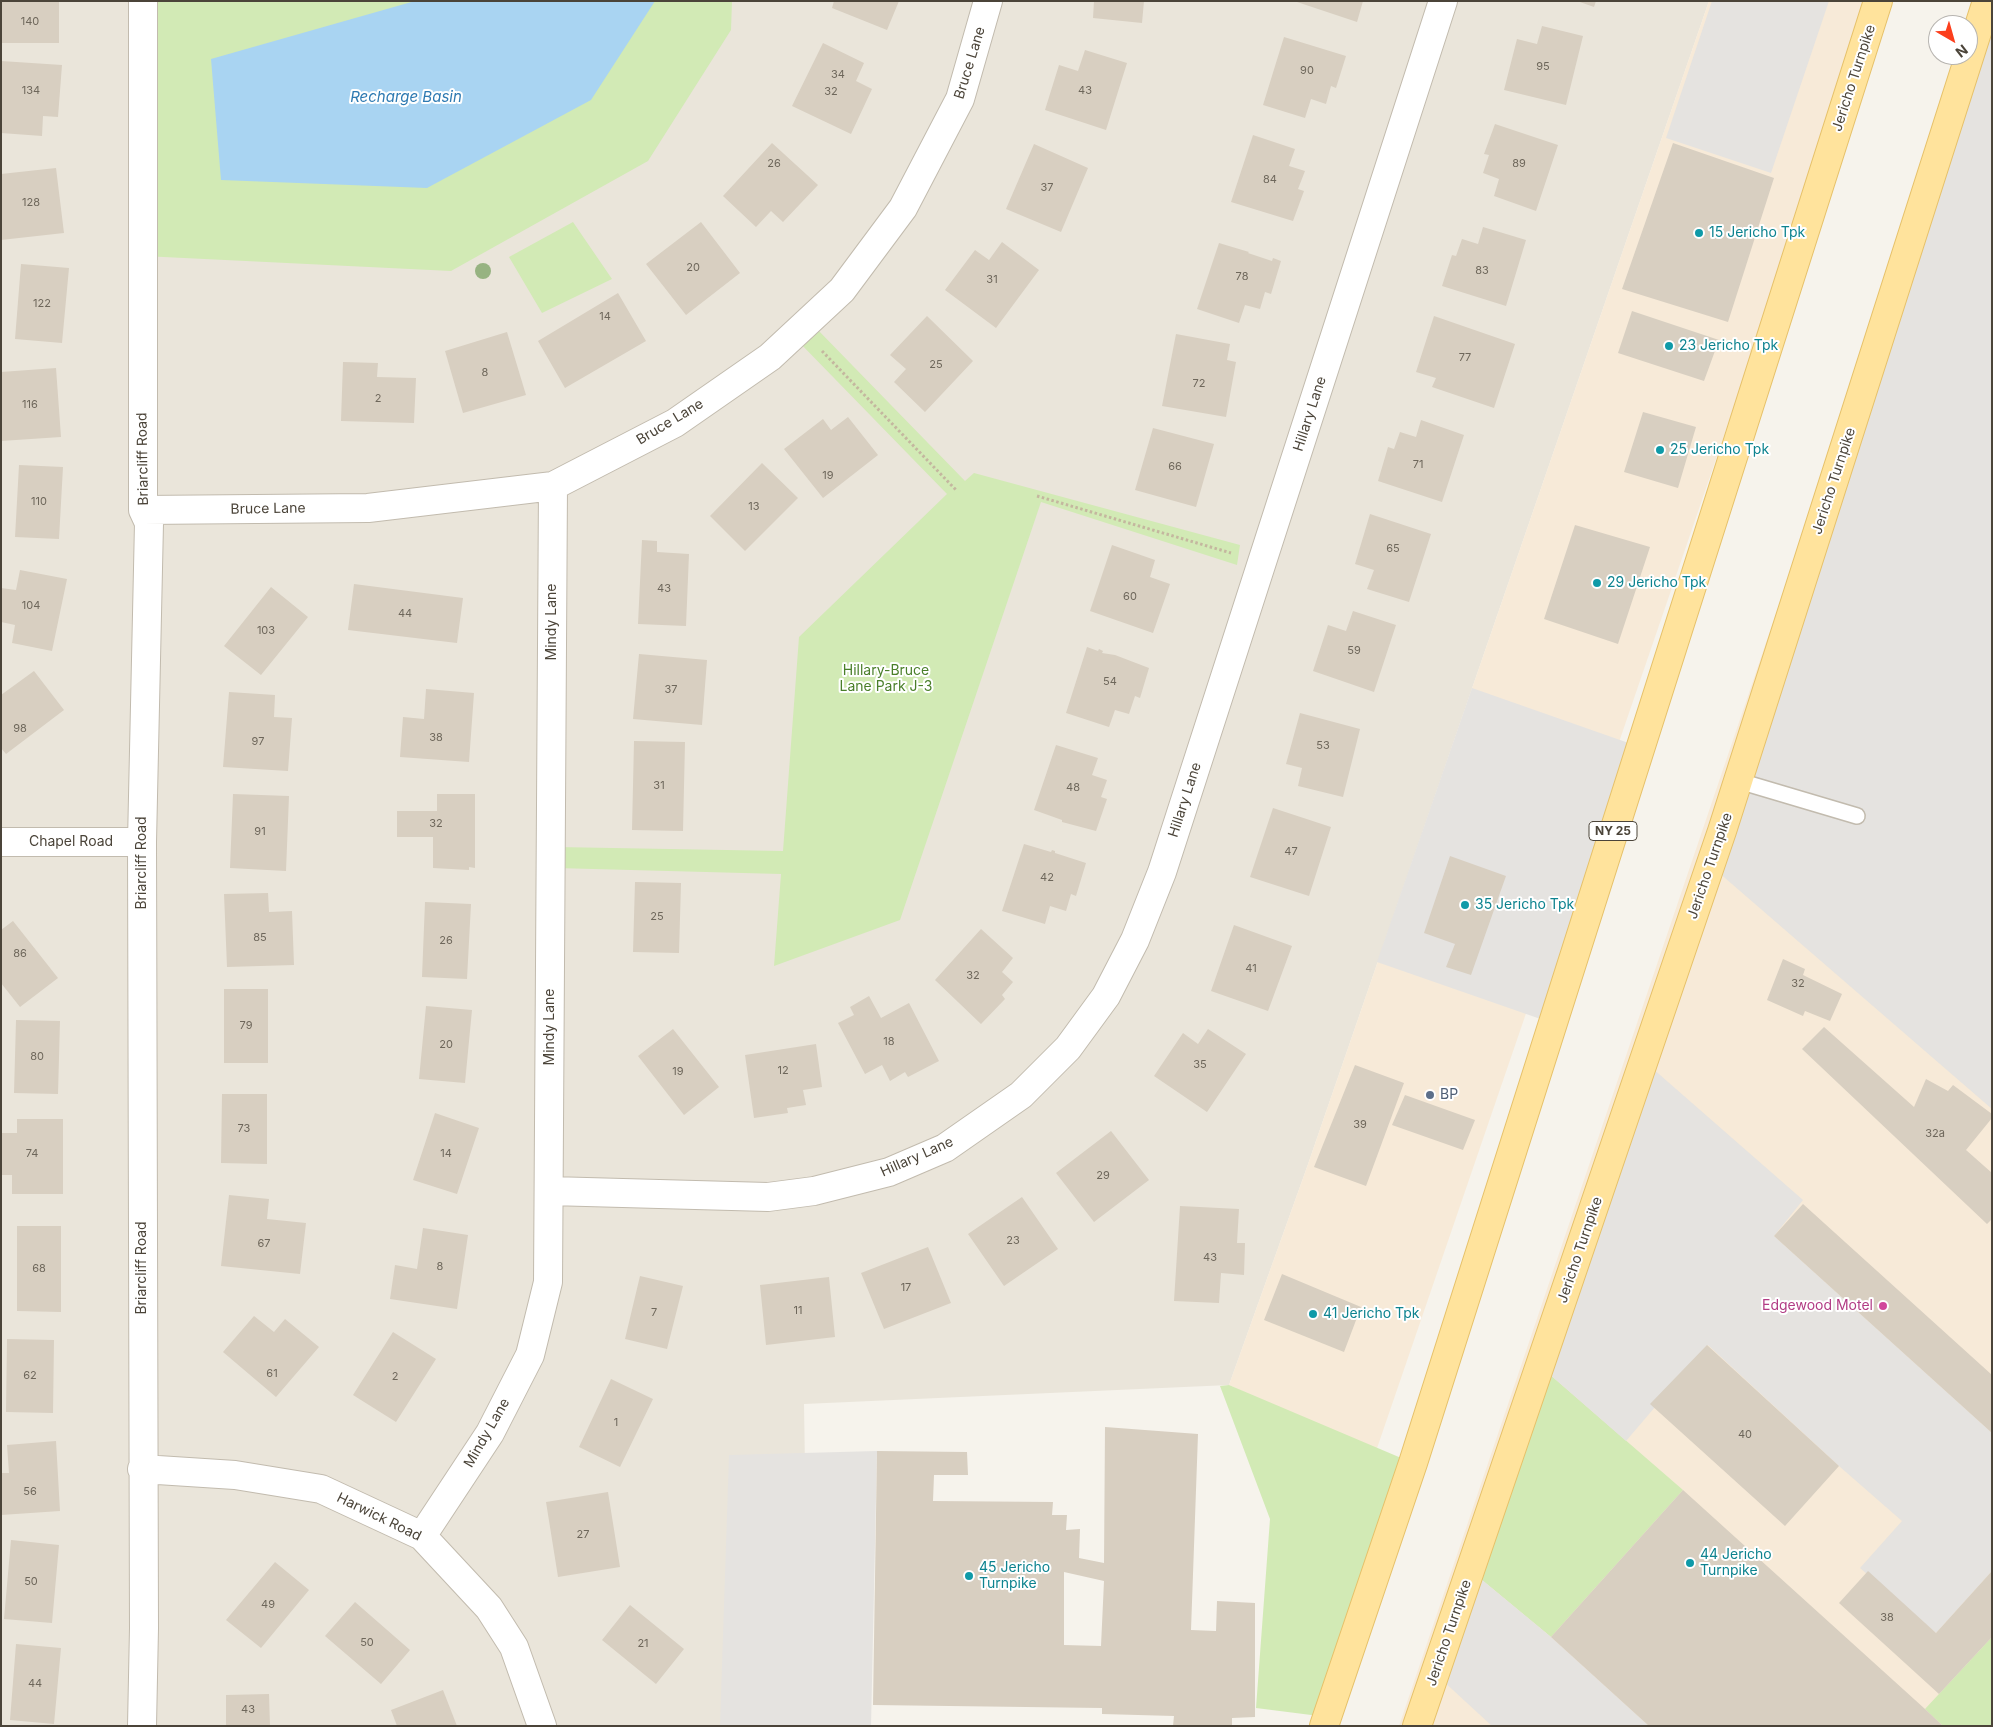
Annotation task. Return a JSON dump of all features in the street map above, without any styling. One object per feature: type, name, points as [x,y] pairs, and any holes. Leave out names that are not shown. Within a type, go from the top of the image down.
[{"type":"main road","name":"Jericho Turnpike","points":[[1324,1726],[1413,1463],[1878,1]]},
{"type":"main road","name":"Jericho Turnpike","points":[[1417,1726],[1739,781],[1987,1]]},
{"type":"street","name":"Briarcliff Road","points":[[142,1726],[144,1628],[142,1469],[142,842],[149,523],[143,510],[143,1]]},
{"type":"street","name":"Bruce Lane","points":[[143,510],[368,508],[553,486],[675,423],[770,357],[842,290],[903,208],[960,99],[988,1]]},
{"type":"street","name":"Hillary Lane","points":[[550,1191],[768,1197],[814,1191],[889,1172],[946,1148],[1021,1095],[1068,1048],[1106,996],[1136,940],[1162,872],[1443,1]]},
{"type":"street","name":"Mindy Lane","points":[[422,1536],[490,1433],[530,1355],[548,1282],[553,486]]},
{"type":"street","name":"Chapel Road","points":[[1,842],[142,842]]},
{"type":"street","name":"Harwick Road","points":[[142,1469],[235,1475],[321,1489],[422,1536],[489,1608],[514,1647],[542,1726]]},
{"type":"lane","points":[[1739,781],[1857,816]]},
{"type":"path","points":[[801,328],[957,491]]},
{"type":"path","points":[[1037,496],[1262,563]]},
{"type":"shaded area","points":[[1,1],[1709,1],[1307,1167],[1229,1385],[804,1404],[809,1726],[1,1726]]},
{"type":"shaded area","points":[[1709,1],[1873,1],[1375,1454],[1229,1385],[1307,1167]]},
{"type":"shaded area","points":[[1712,1],[1829,1],[1771,173],[1666,138]]},
{"type":"shaded area","points":[[1992,1],[1992,1726],[1399,1726],[1962,65],[1978,65],[1978,29]]},
{"type":"shaded area","points":[[1992,7],[1992,1109],[1710,865],[1973,65],[1978,65],[1978,50]]},
{"type":"shaded area","points":[[1472,688],[1640,747],[1552,1023],[1377,962]]},
{"type":"shaded area","points":[[1644,1061],[1803,1200],[1774,1236],[1992,1433],[1992,1571],[1936,1633],[1860,1568],[1902,1521],[1839,1466],[1708,1345],[1626,1441],[1540,1366]]},
{"type":"shaded area","points":[[877,1451],[871,1726],[720,1726],[729,1455]]},
{"type":"shaded area","points":[[1470,1570],[1551,1637],[1649,1726],[1492,1726],[1428,1667]]},
{"type":"green space","points":[[157,1],[732,1],[731,30],[648,161],[451,271],[143,256],[143,4]]},
{"type":"green space","points":[[573,222],[612,279],[542,313],[509,257]]},
{"type":"green space","name":"Hillary-Bruce Lane Park J-3","points":[[815,327],[965,481],[974,473],[1240,545],[1237,565],[1041,502],[900,920],[774,966],[781,874],[556,868],[556,847],[783,851],[799,637],[947,494],[797,340]]},
{"type":"green space","points":[[1540,1366],[1683,1490],[1551,1637],[1470,1570]]},
{"type":"green space","points":[[1229,1385],[1413,1463],[1327,1717],[1256,1708],[1270,1519],[1220,1386]]},
{"type":"green space","points":[[1992,1637],[1992,1726],[1943,1726],[1925,1709]]},
{"type":"water","name":"Recharge Basin","points":[[415,1],[655,1],[591,100],[427,188],[221,180],[211,59]]},
{"type":"building","points":[[1,1],[59,1],[59,43],[1,43]]},
{"type":"building","points":[[834,1],[899,1],[887,30],[832,8]]},
{"type":"building","points":[[1094,1],[1144,1],[1142,23],[1093,18]]},
{"type":"building","points":[[1294,1],[1363,1],[1357,22]]},
{"type":"building","points":[[1577,1],[1596,1],[1594,7]]},
{"type":"building","points":[[1542,26],[1583,36],[1566,105],[1504,90],[1517,39],[1537,44]]},
{"type":"building","points":[[1284,37],[1346,56],[1336,88],[1331,86],[1326,104],[1311,99],[1305,118],[1263,105]]},
{"type":"building","points":[[823,43],[864,63],[856,81],[872,89],[851,134],[792,106]]},
{"type":"building","points":[[1085,50],[1127,63],[1106,130],[1045,110],[1059,65],[1078,71]]},
{"type":"building","points":[[1,61],[62,65],[58,117],[43,116],[42,136],[1,133]]},
{"type":"building","points":[[1495,124],[1558,145],[1536,211],[1494,196],[1499,179],[1483,173],[1489,155],[1484,154]]},
{"type":"building","points":[[1253,135],[1295,149],[1289,166],[1305,171],[1298,189],[1304,191],[1293,221],[1231,202]]},
{"type":"building","points":[[772,143],[818,185],[783,222],[771,211],[756,227],[723,196]]},
{"type":"building","name":"15 Jericho Tpk","points":[[1673,143],[1774,178],[1728,322],[1622,289]]},
{"type":"building","points":[[1034,144],[1088,168],[1061,232],[1006,209]]},
{"type":"building","points":[[56,168],[64,233],[1,240],[1,174]]},
{"type":"building","points":[[701,222],[740,273],[686,315],[646,264]]},
{"type":"building","points":[[1483,227],[1526,240],[1506,306],[1442,286],[1452,255],[1456,256],[1462,239],[1478,244]]},
{"type":"building","points":[[1002,242],[1039,270],[996,328],[945,290],[975,250],[989,260]]},
{"type":"building","points":[[1219,243],[1272,261],[1273,258],[1281,261],[1271,294],[1265,292],[1260,309],[1245,305],[1239,323],[1197,309]]},
{"type":"building","points":[[21,264],[69,268],[62,343],[15,339]]},
{"type":"building","points":[[618,293],[646,341],[565,388],[538,341]]},
{"type":"building","name":"23 Jericho Tpk","points":[[1632,311],[1719,340],[1704,381],[1618,353]]},
{"type":"building","points":[[927,316],[973,361],[925,412],[894,382],[906,369],[890,355]]},
{"type":"building","points":[[1434,316],[1515,344],[1494,408],[1432,387],[1436,378],[1416,372]]},
{"type":"building","points":[[507,332],[526,395],[463,413],[445,351]]},
{"type":"building","points":[[1176,334],[1230,344],[1227,360],[1236,362],[1226,417],[1162,406]]},
{"type":"building","points":[[343,362],[378,363],[377,377],[416,378],[414,423],[341,421]]},
{"type":"building","points":[[56,368],[61,437],[1,441],[1,372]]},
{"type":"building","name":"25 Jericho Tpk","points":[[1643,412],[1696,427],[1678,488],[1624,472]]},
{"type":"building","points":[[848,417],[878,455],[823,498],[784,449],[823,419],[831,430]]},
{"type":"building","points":[[1421,420],[1464,435],[1442,502],[1378,481],[1388,447],[1394,449],[1400,432],[1416,437]]},
{"type":"building","points":[[1153,428],[1214,444],[1196,507],[1135,490]]},
{"type":"building","points":[[762,463],[798,498],[745,551],[710,516]]},
{"type":"building","points":[[19,465],[63,467],[59,539],[15,537]]},
{"type":"building","points":[[1370,514],[1431,534],[1409,602],[1367,589],[1374,570],[1355,564]]},
{"type":"building","name":"29 Jericho Tpk","points":[[1575,525],[1650,547],[1618,644],[1544,619]]},
{"type":"building","points":[[642,540],[657,541],[657,552],[689,554],[686,626],[638,624]]},
{"type":"building","points":[[1112,545],[1155,560],[1150,577],[1170,584],[1153,633],[1090,611]]},
{"type":"building","points":[[20,570],[67,579],[52,651],[12,643],[15,625],[1,622],[1,588],[16,590]]},
{"type":"building","points":[[354,584],[463,598],[457,643],[348,630]]},
{"type":"building","points":[[271,587],[308,617],[261,675],[224,646]]},
{"type":"building","points":[[1353,611],[1396,625],[1374,692],[1313,671],[1328,625],[1346,631]]},
{"type":"building","points":[[1087,647],[1098,651],[1099,649],[1103,651],[1102,653],[1115,655],[1149,668],[1140,698],[1135,696],[1129,714],[1115,710],[1109,727],[1066,713]]},
{"type":"building","points":[[639,654],[707,660],[702,725],[633,719]]},
{"type":"building","points":[[34,671],[64,710],[6,754],[1,748],[1,695]]},
{"type":"building","points":[[426,689],[474,693],[469,762],[400,757],[403,717],[424,719]]},
{"type":"building","points":[[229,692],[275,695],[274,717],[292,718],[288,771],[223,767]]},
{"type":"building","points":[[1300,713],[1360,729],[1343,797],[1298,786],[1302,768],[1286,764]]},
{"type":"building","points":[[634,741],[685,742],[683,831],[632,830]]},
{"type":"building","points":[[1056,745],[1098,758],[1092,775],[1107,780],[1101,797],[1107,799],[1096,831],[1062,822],[1062,820],[1034,810]]},
{"type":"building","points":[[233,794],[289,796],[286,871],[230,868]]},
{"type":"building","points":[[437,794],[475,794],[475,868],[469,867],[469,870],[433,868],[433,837],[397,837],[397,811],[437,811]]},
{"type":"building","points":[[1273,808],[1331,827],[1309,896],[1250,877]]},
{"type":"building","points":[[1024,844],[1051,852],[1052,850],[1055,853],[1086,863],[1076,896],[1071,894],[1066,911],[1050,906],[1045,924],[1002,911]]},
{"type":"building","name":"35 Jericho Tpk","points":[[1450,856],[1506,876],[1471,975],[1446,967],[1455,944],[1424,933]]},
{"type":"building","points":[[635,882],[681,883],[679,953],[633,952]]},
{"type":"building","points":[[268,893],[269,912],[292,911],[294,965],[227,967],[224,894]]},
{"type":"building","points":[[425,902],[471,904],[467,979],[422,977]]},
{"type":"building","points":[[13,921],[58,978],[20,1007],[1,983],[1,930]]},
{"type":"building","points":[[1234,925],[1292,946],[1268,1011],[1211,991]]},
{"type":"building","points":[[981,929],[1013,958],[1002,972],[1013,982],[1002,995],[1005,999],[981,1024],[935,980]]},
{"type":"building","points":[[1783,959],[1805,969],[1803,975],[1842,994],[1830,1021],[1805,1011],[1803,1016],[1767,1000]]},
{"type":"building","points":[[224,989],[268,989],[268,1063],[224,1063]]},
{"type":"building","points":[[869,996],[881,1018],[909,1003],[939,1061],[908,1077],[905,1072],[890,1081],[882,1065],[865,1074],[838,1023],[854,1015],[850,1007]]},
{"type":"building","points":[[426,1006],[472,1010],[465,1083],[419,1079]]},
{"type":"building","points":[[16,1020],[60,1021],[58,1094],[14,1093]]},
{"type":"building","points":[[1824,1027],[1914,1107],[1926,1079],[1948,1091],[1953,1085],[1992,1114],[1992,1118],[1966,1150],[1992,1173],[1992,1219],[1987,1224],[1802,1049]]},
{"type":"building","points":[[673,1029],[719,1087],[684,1115],[638,1056]]},
{"type":"building","points":[[1208,1029],[1246,1054],[1207,1112],[1154,1076],[1183,1033],[1198,1044]]},
{"type":"building","points":[[816,1044],[822,1087],[803,1090],[806,1105],[787,1108],[788,1113],[754,1118],[745,1055]]},
{"type":"building","points":[[1355,1065],[1404,1083],[1366,1186],[1314,1167]]},
{"type":"building","points":[[222,1094],[267,1094],[267,1164],[221,1163]]},
{"type":"building","points":[[1405,1095],[1475,1120],[1463,1150],[1392,1125]]},
{"type":"building","points":[[435,1113],[479,1128],[457,1194],[413,1180]]},
{"type":"building","points":[[17,1119],[63,1119],[63,1194],[12,1194],[12,1175],[1,1175],[1,1133],[17,1133]]},
{"type":"building","points":[[1111,1131],[1149,1180],[1094,1222],[1056,1173]]},
{"type":"building","points":[[229,1195],[269,1199],[267,1219],[306,1223],[300,1274],[221,1266]]},
{"type":"building","points":[[1022,1197],[1058,1249],[1004,1286],[968,1234]]},
{"type":"building","name":"Edgewood Motel","points":[[1803,1204],[1992,1375],[1992,1433],[1774,1236]]},
{"type":"building","points":[[1180,1206],[1239,1209],[1237,1243],[1245,1243],[1244,1275],[1221,1273],[1219,1303],[1174,1301]]},
{"type":"building","points":[[17,1226],[61,1226],[61,1312],[17,1311]]},
{"type":"building","points":[[423,1228],[468,1235],[457,1309],[390,1299],[395,1265],[417,1269]]},
{"type":"building","points":[[928,1247],[951,1303],[884,1329],[861,1273]]},
{"type":"building","name":"41 Jericho Tpk","points":[[1282,1274],[1361,1307],[1344,1352],[1264,1320]]},
{"type":"building","points":[[640,1276],[683,1286],[667,1349],[625,1339]]},
{"type":"building","points":[[829,1277],[835,1337],[766,1345],[760,1285]]},
{"type":"building","points":[[254,1316],[274,1332],[285,1319],[319,1347],[276,1397],[223,1352]]},
{"type":"building","points":[[393,1332],[436,1359],[396,1422],[353,1395]]},
{"type":"building","points":[[7,1339],[54,1340],[53,1413],[6,1412]]},
{"type":"building","points":[[1707,1345],[1839,1466],[1785,1526],[1650,1404]]},
{"type":"building","points":[[611,1379],[653,1399],[620,1467],[579,1447]]},
{"type":"building","name":"45 Jericho Turnpike","points":[[1105,1427],[1198,1434],[1191,1630],[1216,1631],[1217,1601],[1255,1603],[1255,1717],[1232,1718],[1232,1726],[1173,1726],[1174,1716],[1102,1714],[1102,1708],[873,1705],[877,1451],[967,1452],[968,1475],[934,1475],[933,1501],[1053,1502],[1052,1515],[1067,1515],[1066,1530],[1080,1529],[1079,1558],[1104,1563]],"holes":[[[1064,1572],[1104,1581],[1101,1646],[1064,1645]]]},
{"type":"building","points":[[56,1441],[60,1511],[1,1515],[1,1473],[9,1473],[7,1445]]},
{"type":"building","name":"44 Jericho Turnpike","points":[[1683,1490],[1943,1726],[1649,1726],[1551,1637]]},
{"type":"building","points":[[608,1492],[620,1567],[558,1577],[546,1502]]},
{"type":"building","points":[[11,1540],[59,1545],[52,1623],[4,1619]]},
{"type":"building","points":[[275,1562],[309,1590],[261,1648],[226,1620]]},
{"type":"building","points":[[1868,1571],[1936,1633],[1992,1571],[1992,1637],[1939,1694],[1839,1603]]},
{"type":"building","points":[[355,1602],[410,1650],[381,1684],[325,1636]]},
{"type":"building","points":[[630,1605],[684,1649],[656,1684],[602,1640]]},
{"type":"building","points":[[16,1644],[61,1648],[54,1724],[10,1720]]},
{"type":"building","points":[[443,1690],[457,1726],[397,1726],[391,1710]]},
{"type":"building","points":[[269,1694],[270,1726],[226,1726],[226,1695]]},
{"type":"place","name":"15 Jericho Tpk","points":[[1699,233]]},
{"type":"place","name":"23 Jericho Tpk","points":[[1669,346]]},
{"type":"place","name":"25 Jericho Tpk","points":[[1660,450]]},
{"type":"place","name":"29 Jericho Tpk","points":[[1597,583]]},
{"type":"place","name":"35 Jericho Tpk","points":[[1465,905]]},
{"type":"place","name":"BP","points":[[1430,1095]]},
{"type":"place","name":"Edgewood Motel","points":[[1883,1306]]},
{"type":"place","name":"41 Jericho Tpk","points":[[1313,1314]]},
{"type":"place","name":"44 Jericho Turnpike","points":[[1690,1563]]},
{"type":"place","name":"45 Jericho Turnpike","points":[[969,1576]]}]
